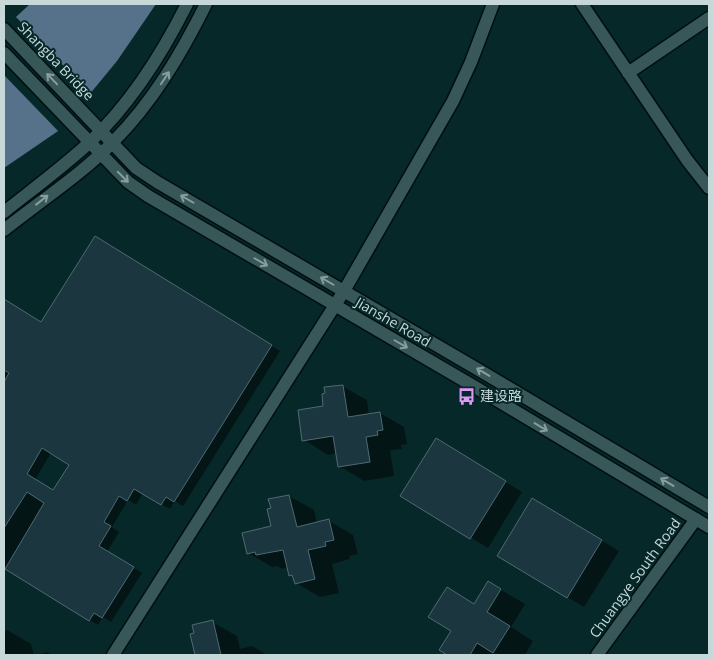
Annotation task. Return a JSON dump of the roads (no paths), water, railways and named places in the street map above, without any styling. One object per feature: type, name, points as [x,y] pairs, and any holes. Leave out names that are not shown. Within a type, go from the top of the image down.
[{"type":"street","points":[[4,212],[90,142],[123,105],[159,54],[187,4]]},
{"type":"street","points":[[4,230],[101,154],[136,118],[172,67],[206,4]]},
{"type":"street","points":[[113,655],[344,291],[453,101],[471,62],[493,4]]},
{"type":"street","points":[[582,4],[687,160],[709,188]]},
{"type":"street","points":[[628,73],[709,18]]},
{"type":"street","name":"Shangba Bridge","points":[[4,29],[86,114]]},
{"type":"street","name":"Jianshe Road","points":[[4,53],[128,182],[148,196],[709,527]]},
{"type":"street","name":"Jianshe Road","points":[[86,114],[136,168],[157,182],[709,508]]},
{"type":"street","name":"Chuangye South Road","points":[[597,655],[696,519]]},
{"type":"water","points":[[30,4],[156,4],[117,61],[61,129],[4,168],[4,28]]},
{"type":"place","name":"建设路","points":[[466,396]]}]
